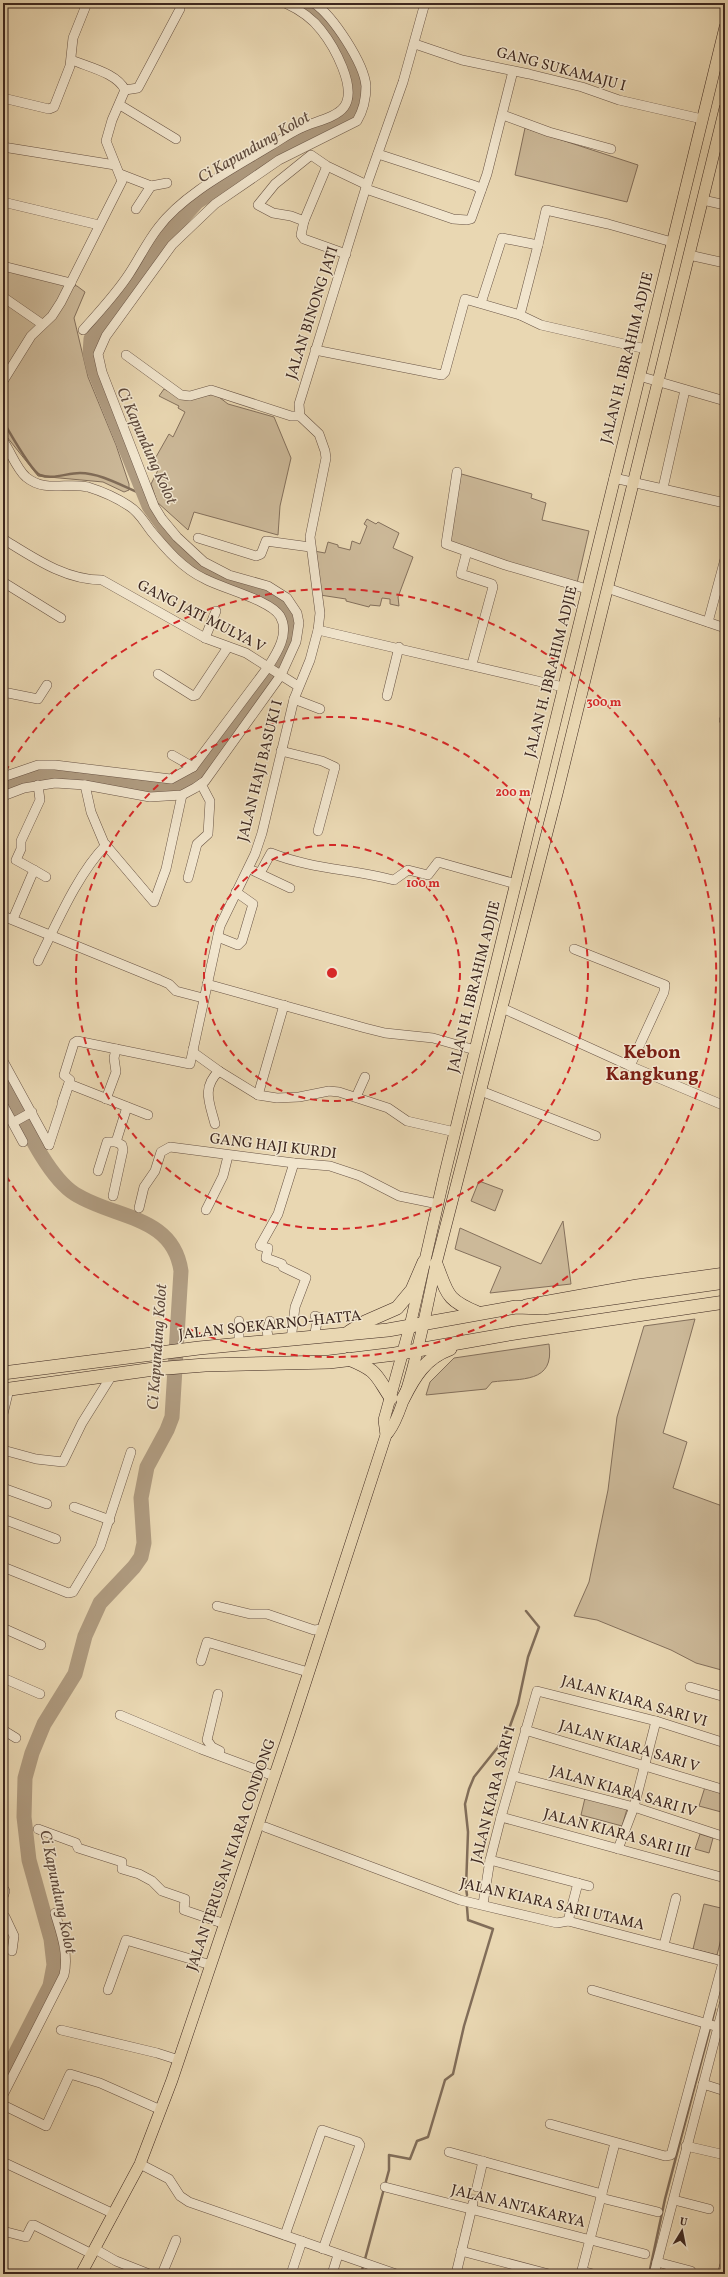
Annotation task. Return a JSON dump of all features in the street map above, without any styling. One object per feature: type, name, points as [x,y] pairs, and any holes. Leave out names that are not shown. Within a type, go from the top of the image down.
[{"type":"highway","points":[[345,1334],[365,1322],[397,1308],[412,1290],[430,1263],[448,1295],[462,1306],[478,1313]]},
{"type":"highway","name":"JALAN SOEKARNO-HATTA","points":[[3,1372],[199,1348],[314,1338],[410,1326],[478,1313],[516,1308],[543,1308],[725,1282]]},
{"type":"highway","name":"JALAN SOEKARNO-HATTA","points":[[6,1389],[154,1369],[202,1365],[299,1364],[403,1353],[515,1333],[725,1302]]},
{"type":"highway","points":[[348,1359],[367,1367],[378,1376],[397,1399],[427,1362],[441,1352],[480,1340]]},
{"type":"main road","name":"JALAN H. IBRAHIM ADJIE","points":[[416,1351],[424,1323],[438,1204],[725,27]]},
{"type":"main road","name":"JALAN H. IBRAHIM ADJIE","points":[[403,1353],[482,1091],[688,255],[722,135],[725,108]]},
{"type":"main road","points":[[516,884],[532,887]]},
{"type":"main road","name":"JALAN SOEKARNO-HATTA","points":[[516,1308],[595,1292],[725,1273]]},
{"type":"main road","name":"JALAN SOEKARNO-HATTA","points":[[515,1333],[541,1334],[725,1308]]},
{"type":"main road","name":"JALAN TERUSAN KIARA CONDONG","points":[[397,1399],[416,1351]]},
{"type":"main road","name":"JALAN TERUSAN KIARA CONDONG","points":[[81,2274],[140,2164],[179,2060],[275,1774],[386,1435],[395,1424],[403,1353]]},
{"type":"street","points":[[3,98],[53,108],[72,60],[71,50],[73,38],[87,3]]},
{"type":"street","points":[[83,330],[108,303],[128,275],[158,227],[189,198],[209,183],[271,145],[301,128],[337,113],[344,107],[349,91],[339,60],[320,29],[305,14],[285,3]]},
{"type":"street","points":[[3,777],[38,765],[55,764],[171,779],[193,767],[274,671],[292,654],[299,631],[299,623],[293,606],[287,598],[274,589],[229,575],[204,562],[180,540],[162,519],[154,506],[102,372],[98,354],[106,336],[172,245],[215,204],[279,160],[357,121],[363,110],[366,85],[350,46],[338,27],[324,10],[314,3]]},
{"type":"street","name":"JALAN BINONG JATI","points":[[300,416],[299,404],[315,350],[366,187],[414,44],[425,3]]},
{"type":"street","points":[[125,90],[138,88],[180,9]]},
{"type":"street","name":"GANG SUKAMAJU I","points":[[414,44],[462,60],[582,87],[619,100],[702,119]]},
{"type":"street","points":[[3,381],[31,336],[52,316],[71,283],[120,185],[120,174],[106,141],[112,120],[120,105],[125,90],[115,79],[72,60]]},
{"type":"street","points":[[304,221],[292,216],[273,214],[258,204],[275,184],[311,155],[327,166],[366,187],[453,218],[467,220],[471,219],[503,115],[513,71]]},
{"type":"street","points":[[120,105],[176,139]]},
{"type":"street","points":[[503,115],[555,134],[611,149]]},
{"type":"street","points":[[3,147],[116,165]]},
{"type":"street","points":[[378,154],[476,186],[481,190]]},
{"type":"street","points":[[327,166],[304,221],[301,234],[304,239],[346,254]]},
{"type":"street","points":[[120,174],[151,186],[167,183]]},
{"type":"street","points":[[136,209],[151,186]]},
{"type":"street","points":[[703,200],[725,205]]},
{"type":"street","points":[[3,202],[99,225]]},
{"type":"street","points":[[520,315],[545,215],[548,210],[608,224],[672,242]]},
{"type":"street","points":[[481,304],[502,238],[538,245]]},
{"type":"street","points":[[688,255],[725,262]]},
{"type":"street","points":[[3,266],[71,283]]},
{"type":"street","points":[[3,297],[42,324]]},
{"type":"street","points":[[315,350],[442,375],[445,372],[463,300],[520,315],[541,325],[646,349]]},
{"type":"street","points":[[126,355],[181,395],[190,396],[211,390],[291,416],[300,416],[319,434],[325,451],[325,463],[316,504],[310,548],[316,570],[318,630],[399,647],[564,687]]},
{"type":"street","points":[[639,376],[725,401]]},
{"type":"street","points":[[663,488],[686,390]]},
{"type":"street","points":[[3,441],[20,469],[35,483],[62,487],[87,487],[130,506],[138,513],[176,558],[194,573],[240,594],[259,600],[274,609],[282,620],[283,633],[274,671],[201,784],[182,795],[150,797],[85,785],[55,783],[17,790],[3,796]]},
{"type":"street","points":[[456,472],[446,544],[506,565],[587,589]]},
{"type":"street","points":[[614,478],[725,503]]},
{"type":"street","points":[[198,538],[256,556],[261,554],[266,541],[310,548]]},
{"type":"street","name":"GANG JATI MULYA V","points":[[3,539],[48,566],[87,580],[102,580],[159,614],[205,638],[246,652],[298,686]]},
{"type":"street","points":[[466,555],[461,574],[492,584],[493,587],[472,664]]},
{"type":"street","points":[[708,622],[725,559]]},
{"type":"street","points":[[3,582],[61,618]]},
{"type":"street","points":[[607,588],[725,628]]},
{"type":"street","points":[[205,638],[216,611]]},
{"type":"street","name":"JALAN HAJI BASUKI I","points":[[62,1103],[70,1080],[64,1075],[74,1043],[80,1041],[186,1065],[190,1064],[203,998],[224,915],[255,854],[268,813],[294,699],[298,686],[310,660],[318,630]]},
{"type":"street","points":[[158,674],[193,696],[196,695],[228,646]]},
{"type":"street","points":[[387,696],[399,647]]},
{"type":"street","points":[[3,692],[38,699],[48,685]]},
{"type":"street","points":[[294,699],[320,709]]},
{"type":"street","points":[[281,751],[322,761],[336,767],[318,831]]},
{"type":"street","points":[[172,755],[193,767]]},
{"type":"street","points":[[188,878],[197,844],[208,834],[210,801],[201,784]]},
{"type":"street","points":[[85,785],[91,812],[106,845],[153,901],[155,901],[166,869],[182,795]]},
{"type":"street","points":[[38,786],[40,800],[21,841],[21,850],[16,860],[46,877]]},
{"type":"street","points":[[38,961],[82,877],[98,853],[106,845]]},
{"type":"street","points":[[260,873],[271,853],[289,861],[310,866],[356,871],[394,880],[408,870],[428,875],[438,862],[516,884]]},
{"type":"street","points":[[248,868],[290,888]]},
{"type":"street","points":[[13,919],[34,870]]},
{"type":"street","points":[[218,937],[238,945],[242,942],[253,904],[236,892]]},
{"type":"street","points":[[3,916],[13,919],[50,937],[160,980],[177,992],[203,998]]},
{"type":"street","points":[[574,949],[665,985],[664,992],[630,1066]]},
{"type":"street","points":[[207,984],[378,1032],[433,1038],[475,1050]]},
{"type":"street","points":[[258,1095],[284,1005]]},
{"type":"street","points":[[502,1008],[630,1066],[725,1106]]},
{"type":"street","points":[[106,1099],[116,1072],[114,1058],[116,1049]]},
{"type":"street","points":[[193,1049],[194,1053],[219,1072],[258,1095],[277,1098],[299,1097],[329,1091],[356,1097],[388,1108],[407,1121],[455,1132]]},
{"type":"street","points":[[3,1060],[49,1145],[69,1084],[148,1115]]},
{"type":"street","points":[[215,1124],[208,1090],[210,1081],[219,1072]]},
{"type":"street","points":[[356,1097],[365,1077]]},
{"type":"street","points":[[482,1091],[596,1136]]},
{"type":"street","points":[[3,1105],[14,1122],[23,1142]]},
{"type":"street","points":[[116,1142],[127,1107]]},
{"type":"street","points":[[14,1122],[31,1113]]},
{"type":"street","points":[[98,1171],[107,1142],[116,1142],[122,1145],[123,1150],[113,1196]]},
{"type":"street","name":"GANG HAJI KURDI","points":[[139,1208],[144,1187],[155,1171],[162,1149],[170,1148],[228,1156],[330,1166],[360,1176],[399,1196],[438,1204]]},
{"type":"street","points":[[206,1210],[223,1176],[228,1156]]},
{"type":"street","points":[[291,1340],[295,1307],[306,1278],[283,1267],[282,1264],[266,1258],[268,1248],[260,1246],[278,1214],[294,1163]]},
{"type":"street","points":[[314,1338],[318,1317],[315,1316]]},
{"type":"street","points":[[239,1321],[239,1344]]},
{"type":"street","points":[[269,1342],[267,1330],[270,1321]]},
{"type":"street","points":[[3,1450],[36,1459],[63,1462],[82,1423],[112,1375]]},
{"type":"street","points":[[3,1414],[6,1389]]},
{"type":"street","points":[[3,1567],[68,1593],[73,1592],[79,1585],[100,1547],[131,1452]]},
{"type":"street","points":[[3,1488],[47,1504]]},
{"type":"street","points":[[74,1507],[110,1520]]},
{"type":"street","points":[[3,1519],[56,1540]]},
{"type":"street","points":[[217,1606],[250,1614],[268,1614],[314,1630],[322,1629]]},
{"type":"street","points":[[3,1628],[41,1645]]},
{"type":"street","points":[[201,1661],[207,1642],[308,1672]]},
{"type":"street","points":[[3,1678],[40,1694]]},
{"type":"street","points":[[690,1687],[725,1697]]},
{"type":"street","name":"JALAN KIARA SARI VI","points":[[535,1693],[540,1691],[656,1721],[725,1743]]},
{"type":"street","name":"JALAN KIARA SARI I","points":[[483,1904],[490,1860],[535,1693]]},
{"type":"street","points":[[218,1694],[207,1744],[275,1774]]},
{"type":"street","points":[[120,1715],[201,1749],[275,1774]]},
{"type":"street","points":[[618,1849],[634,1807],[656,1721]]},
{"type":"street","points":[[3,1730],[16,1738]]},
{"type":"street","name":"JALAN KIARA SARI V","points":[[525,1730],[725,1790]]},
{"type":"street","name":"JALAN KIARA SARI IV","points":[[513,1776],[634,1807],[725,1837]]},
{"type":"street","name":"JALAN KIARA SARI III","points":[[501,1817],[725,1878]]},
{"type":"street","name":"JALAN KIARA SARI UTAMA","points":[[265,1827],[460,1900],[483,1904],[557,1923],[568,1921],[664,1945],[723,1964]]},
{"type":"street","points":[[38,1829],[76,1843],[78,1848],[122,1862],[122,1869],[143,1876],[152,1881],[162,1891],[185,1899],[184,1910],[225,1924]]},
{"type":"street","points":[[490,1860],[588,1886]]},
{"type":"street","points":[[568,1921],[578,1883]]},
{"type":"street","points":[[3,1888],[5,1891],[3,1897]]},
{"type":"street","points":[[664,1945],[676,1898]]},
{"type":"street","points":[[3,2095],[64,1975],[66,1967],[64,1946],[55,1913]]},
{"type":"street","points":[[4,1917],[14,1936],[12,1951]]},
{"type":"street","points":[[108,1990],[126,1940],[211,1965]]},
{"type":"street","points":[[654,2274],[674,2200],[702,2084],[723,1964]]},
{"type":"street","points":[[592,1990],[713,2026]]},
{"type":"street","points":[[550,2124],[665,2156],[671,2155],[713,2026],[724,2004]]},
{"type":"street","points":[[61,2030],[158,2053],[179,2060]]},
{"type":"street","points":[[3,2105],[46,2126],[70,2074],[100,2083],[161,2110]]},
{"type":"street","points":[[702,2084],[725,2091]]},
{"type":"street","points":[[285,2235],[322,2130],[358,2142],[360,2145],[323,2249]]},
{"type":"street","points":[[593,2274],[581,2272],[615,2143]]},
{"type":"street","points":[[686,2146],[725,2155]]},
{"type":"street","points":[[449,2152],[658,2212]]},
{"type":"street","points":[[477,2187],[483,2161]]},
{"type":"street","points":[[3,2162],[114,2214]]},
{"type":"street","points":[[140,2164],[169,2179],[180,2196],[189,2202],[396,2274]]},
{"type":"street","name":"JALAN ANTAKARYA","points":[[385,2187],[473,2206],[590,2240],[645,2254]]},
{"type":"street","points":[[674,2200],[709,2210]]},
{"type":"street","points":[[456,2274],[473,2206]]},
{"type":"street","points":[[3,2230],[26,2237],[32,2225],[34,2225],[149,2274]]},
{"type":"street","points":[[162,2274],[176,2240]]},
{"type":"street","points":[[291,2274],[302,2241]]},
{"type":"street","points":[[461,2251],[549,2274]]},
{"type":"street","points":[[332,2274],[338,2255]]},
{"type":"street","points":[[657,2262],[691,2271]]},
{"type":"street","points":[[722,2274],[725,2264]]},
{"type":"shaded area","points":[[525,128],[638,165],[627,202],[515,175]]},
{"type":"shaded area","points":[[3,268],[77,286],[85,292],[74,318],[88,377],[116,445],[129,484],[129,490],[124,492],[103,482],[38,476],[3,432]]},
{"type":"shaded area","points":[[164,389],[187,399],[215,394],[228,404],[274,417],[291,458],[280,506],[278,535],[194,512],[188,530],[157,502],[151,484],[159,468],[152,464],[169,434],[173,437],[185,412],[178,408],[179,406],[159,396]]},
{"type":"shaded area","points":[[458,473],[532,494],[531,498],[546,503],[542,520],[589,531],[577,583],[508,566],[447,542]]},
{"type":"shaded area","points":[[367,519],[376,524],[378,522],[399,533],[393,548],[413,557],[398,597],[399,606],[390,604],[390,599],[382,598],[380,606],[370,605],[369,607],[346,601],[346,599],[320,595],[314,551],[325,553],[328,542],[338,545],[338,547],[350,550],[352,541],[360,544],[367,526],[364,524]]},
{"type":"shaded area","points":[[479,1181],[503,1190],[495,1211],[471,1201]]},
{"type":"shaded area","points":[[563,1221],[571,1284],[490,1293],[501,1267],[455,1249],[460,1228],[541,1264]]},
{"type":"shaded area","points":[[695,1319],[663,1433],[687,1442],[673,1488],[725,1507],[725,1671],[696,1663],[671,1650],[597,1620],[574,1616],[589,1582],[608,1490],[617,1417],[644,1326]]},
{"type":"shaded area","points":[[549,1344],[547,1366],[541,1373],[534,1376],[524,1379],[492,1382],[486,1389],[426,1395],[430,1382],[454,1358]]},
{"type":"shaded area","points":[[705,1787],[725,1793],[725,1813],[699,1806]]},
{"type":"shaded area","points":[[585,1798],[627,1809],[622,1826],[581,1815]]},
{"type":"shaded area","points":[[700,1834],[713,1838],[709,1853],[695,1849]]},
{"type":"shaded area","points":[[704,1904],[725,1909],[725,1923],[717,1955],[693,1949]]},
{"type":"waterway","name":"Ci Kapundung Kolot","points":[[3,787],[34,776],[57,775],[158,789],[180,787],[197,778],[285,653],[290,636],[289,623],[284,609],[274,600],[223,581],[192,565],[149,506],[94,370],[90,354],[91,339],[165,237],[197,202],[264,160],[347,117],[357,103],[355,86],[350,68],[322,18],[299,3]]},
{"type":"waterway","points":[[3,421],[26,459],[40,475],[49,477],[75,473],[96,475],[144,495]]},
{"type":"waterway","name":"Ci Kapundung Kolot","points":[[3,1082],[34,1143],[53,1173],[64,1185],[75,1194],[91,1202],[140,1221],[154,1229],[167,1239],[176,1253],[181,1271],[172,1417],[167,1430],[147,1467],[141,1498],[144,1543],[141,1557],[134,1567],[100,1603],[85,1636],[75,1674],[44,1724],[32,1753],[25,1778],[24,1817],[29,1860],[51,1939],[54,1965],[50,1986],[3,2078]]},
{"type":"waterway","points":[[467,1895],[468,1832],[465,1804],[474,1777],[498,1747],[510,1726],[518,1704],[528,1657],[539,1627],[526,1611]]},
{"type":"waterway","points":[[361,2274],[389,2170],[389,2155],[410,2159],[417,2141],[428,2137],[445,2080],[453,2074],[464,2026],[493,1929],[468,1920],[467,1907]]},
{"type":"waterway","points":[[649,2274],[665,2199],[715,2009]]},
{"type":"tunnel","points":[[473,2203],[477,2187]]},
{"type":"district","name":"Kebon Kangkung","points":[[652,1064]]}]
